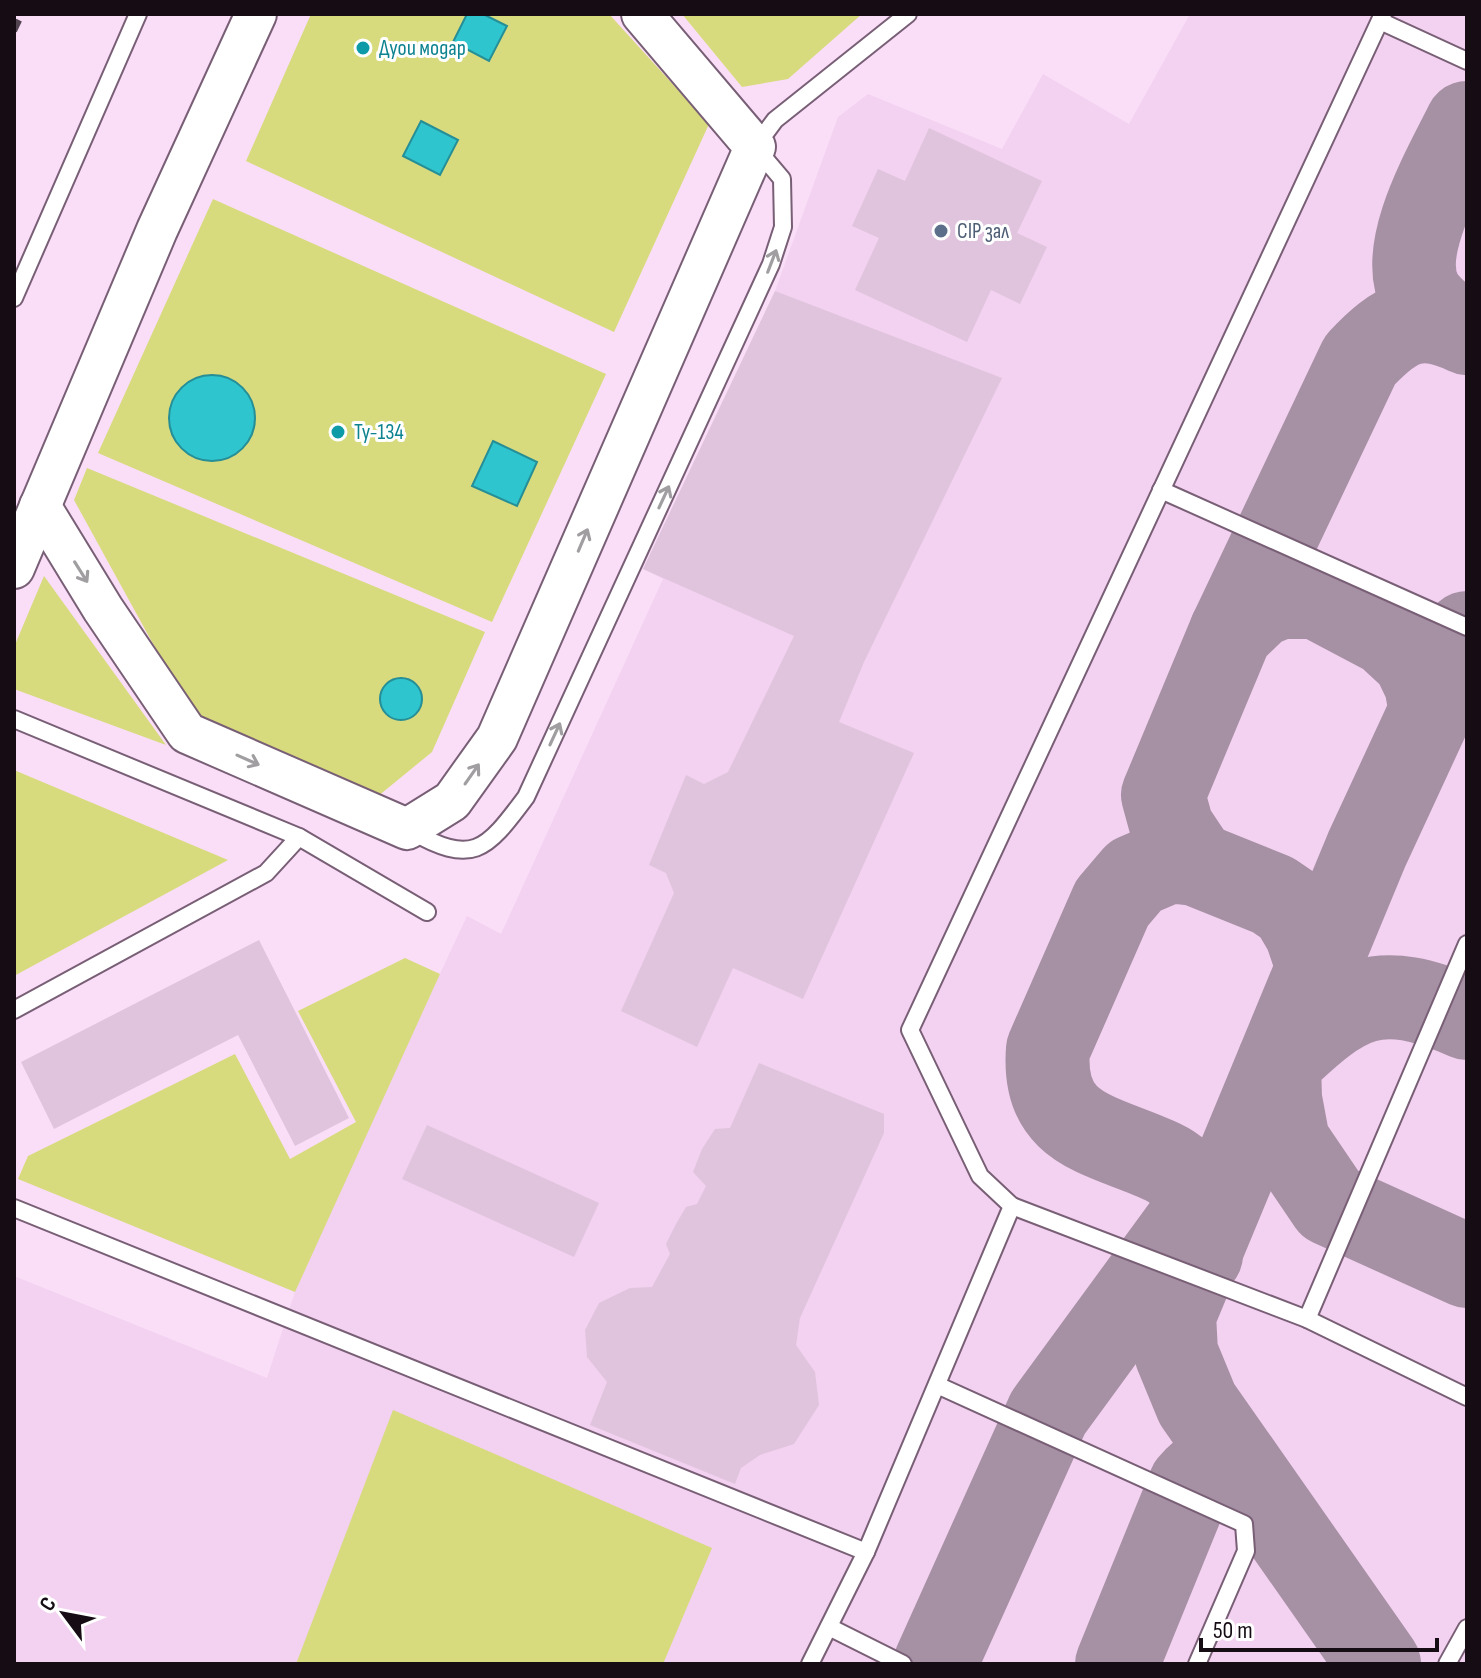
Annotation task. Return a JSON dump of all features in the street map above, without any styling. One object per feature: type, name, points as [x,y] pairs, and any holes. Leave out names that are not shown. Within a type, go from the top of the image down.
[{"type":"street","points":[[14,568],[157,230],[256,14]]},
{"type":"street","points":[[40,506],[187,733],[407,829],[452,801],[497,738],[755,147],[642,14]]},
{"type":"lane","points":[[14,298],[138,14]]},
{"type":"lane","points":[[407,829],[442,849],[467,852],[497,837],[526,797],[771,264],[783,227],[782,179],[755,147],[775,120],[908,14]]},
{"type":"lane","points":[[1467,61],[1381,18],[910,1030],[980,1176],[1012,1206],[1307,1319],[1467,1397]]},
{"type":"lane","points":[[1161,490],[1467,627]]},
{"type":"lane","points":[[14,719],[299,837],[427,912]]},
{"type":"lane","points":[[14,1010],[266,873],[299,837]]},
{"type":"lane","points":[[1307,1319],[1467,944]]},
{"type":"lane","points":[[810,1664],[866,1552],[1012,1206]]},
{"type":"lane","points":[[14,1208],[866,1552]]},
{"type":"lane","points":[[937,1385],[1244,1524],[1246,1551],[1197,1664]]},
{"type":"lane","points":[[829,1627],[903,1664]]},
{"type":"lane","points":[[1447,1664],[1467,1628]]},
{"type":"shaded area","points":[[1190,14],[1467,14],[1467,1664],[14,1664],[14,1276],[267,1378],[303,1267],[467,916],[501,934],[663,579],[643,569],[775,291],[838,117],[868,94],[1002,149],[1043,74],[1129,124]]},
{"type":"green space","points":[[311,14],[609,14],[709,124],[614,332],[246,161]]},
{"type":"green space","points":[[682,14],[862,14],[788,79],[742,87]]},
{"type":"green space","points":[[213,199],[606,374],[492,622],[98,453]]},
{"type":"green space","points":[[87,468],[485,632],[432,752],[377,797],[191,713],[74,500]]},
{"type":"green space","points":[[44,576],[166,745],[14,689],[14,647]]},
{"type":"green space","points":[[14,770],[228,860],[14,976]]},
{"type":"green space","points":[[405,958],[440,974],[295,1292],[18,1179],[28,1156],[235,1054],[290,1159],[356,1122],[298,1011]]},
{"type":"green space","points":[[393,1410],[712,1548],[663,1664],[296,1664]]},
{"type":"water","points":[[467,14],[483,14],[507,26],[489,61],[453,42]]},
{"type":"water","points":[[421,121],[458,140],[440,175],[403,156]]},
{"type":"water","points":[[212,375],[236,382],[248,394],[255,418],[248,442],[236,454],[212,461],[188,454],[176,442],[169,418],[176,394],[188,382]]},
{"type":"water","points":[[493,441],[537,462],[517,506],[472,486]]},
{"type":"water","points":[[401,678],[416,684],[422,699],[416,714],[401,720],[386,714],[380,699],[386,684]]},
{"type":"building","points":[[929,128],[1042,181],[1017,233],[1047,247],[1020,304],[991,290],[967,342],[855,290],[879,238],[852,226],[878,169],[905,181]]},
{"type":"building","points":[[775,291],[1002,378],[864,662],[839,722],[914,753],[803,999],[733,968],[697,1047],[621,1011],[674,893],[666,873],[649,865],[686,775],[704,784],[728,772],[794,636],[643,569]]},
{"type":"building","points":[[259,940],[349,1118],[295,1146],[238,1035],[54,1129],[21,1062]]},
{"type":"building","points":[[759,1063],[884,1114],[884,1133],[800,1318],[796,1345],[815,1372],[819,1405],[794,1444],[760,1455],[741,1468],[735,1484],[590,1425],[607,1382],[587,1357],[585,1330],[599,1303],[630,1288],[652,1287],[670,1254],[666,1244],[676,1224],[686,1207],[697,1204],[706,1186],[693,1172],[702,1149],[715,1129],[730,1128]]},
{"type":"building","points":[[427,1125],[599,1203],[574,1257],[402,1179]]},
{"type":"taxiway","points":[[1446,323],[1421,295],[1415,276],[1415,255],[1427,208],[1467,123]]},
{"type":"taxiway","points":[[1231,632],[1360,360],[1385,337],[1408,324],[1435,322],[1467,333]]},
{"type":"taxiway","points":[[1196,864],[1172,828],[1163,795],[1231,632],[1258,606],[1280,597],[1317,597],[1387,634],[1414,659],[1426,684],[1431,711]]},
{"type":"taxiway","points":[[1379,1664],[1197,1404],[1176,1353],[1174,1315],[1367,849],[1467,633]]},
{"type":"taxiway","points":[[1201,1255],[1197,1210],[1185,1179],[1155,1158],[1108,1140],[1074,1122],[1053,1094],[1048,1074],[1048,1049],[1112,903],[1135,876],[1170,861],[1196,864],[1273,895],[1292,908],[1306,932],[1318,967]]},
{"type":"taxiway","points":[[1467,1018],[1409,999],[1385,997],[1364,1001],[1324,1022],[1279,1062],[1280,1099],[1288,1142],[1330,1204],[1467,1266]]},
{"type":"taxiway","points":[[935,1664],[1048,1413],[1184,1227]]},
{"type":"taxiway","points":[[1117,1664],[1190,1485],[1211,1467],[1238,1463]]},
{"type":"railway","points":[[14,31],[22,14]]},
{"type":"place","name":"Дуои модар","points":[[363,48]]},
{"type":"place","name":"CIP зал","points":[[941,231]]},
{"type":"place","name":"Ту-134","points":[[338,432]]}]
